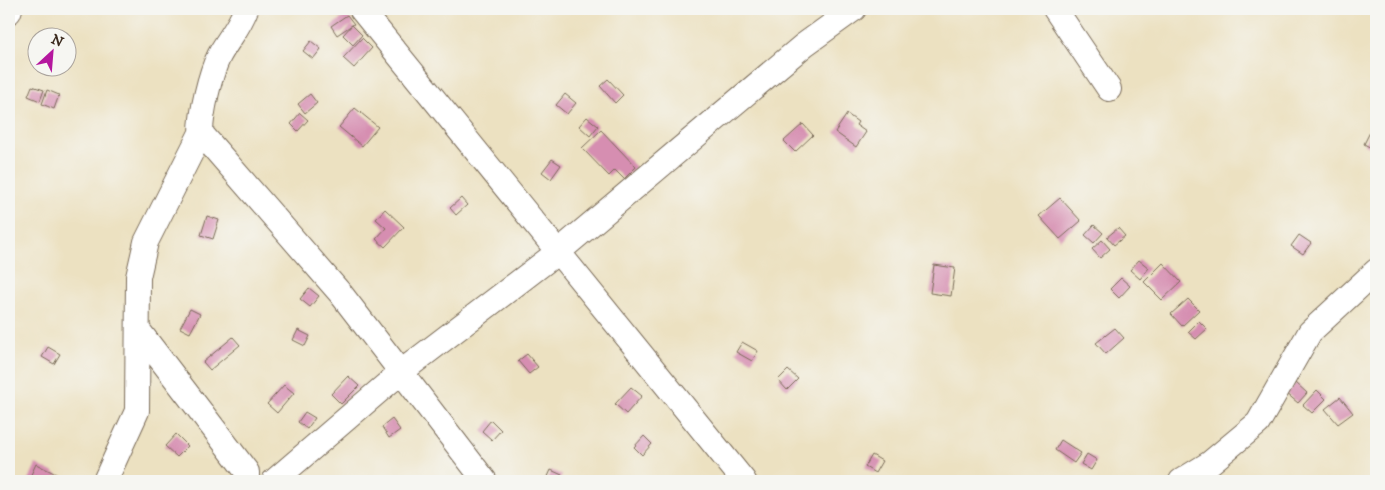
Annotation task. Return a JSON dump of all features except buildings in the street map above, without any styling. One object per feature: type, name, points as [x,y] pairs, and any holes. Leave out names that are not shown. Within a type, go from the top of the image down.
[{"type":"street","points":[[105,481],[137,411],[138,277],[146,242],[201,132],[201,117],[218,57],[239,27],[246,9]]},
{"type":"street","points":[[361,9],[744,481]]},
{"type":"street","points":[[274,481],[401,372],[558,252],[804,45],[854,9]]},
{"type":"street","points":[[1055,9],[1109,89]]},
{"type":"street","points":[[201,132],[341,294],[485,481]]},
{"type":"street","points":[[1181,481],[1210,463],[1258,423],[1310,332],[1376,271]]},
{"type":"street","points":[[139,331],[247,472],[247,481]]}]
